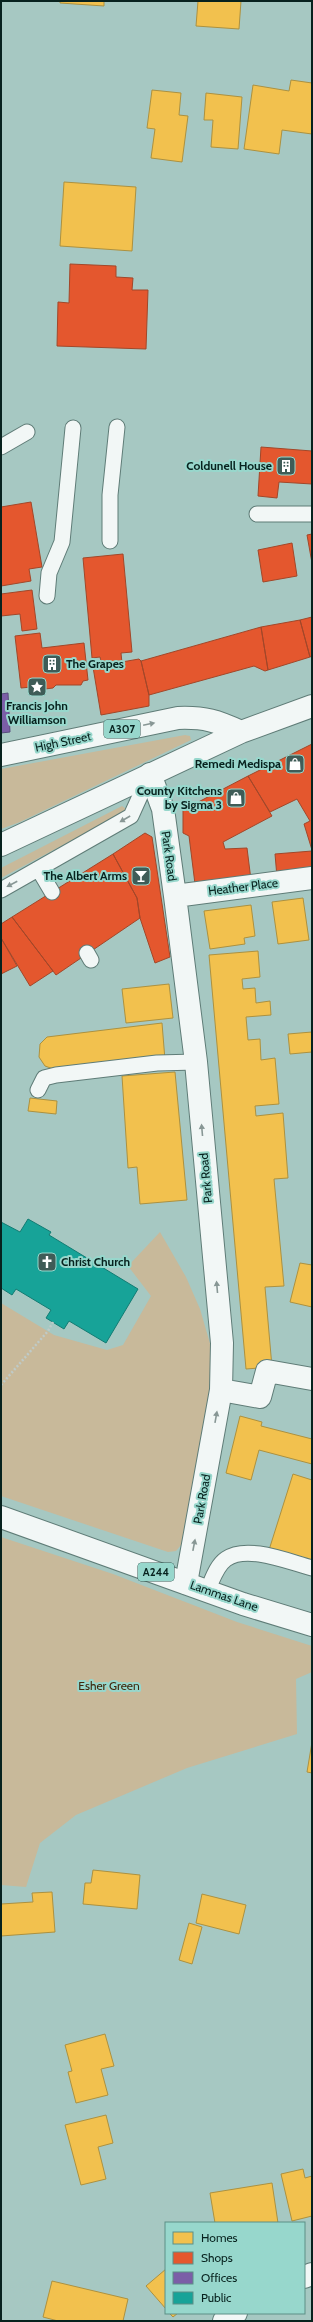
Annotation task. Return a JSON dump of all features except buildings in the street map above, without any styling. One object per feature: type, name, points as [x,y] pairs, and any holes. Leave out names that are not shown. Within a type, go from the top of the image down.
[{"type":"street","points":[[1,845],[241,732],[312,706]]},
{"type":"street","name":"High Street","points":[[1,755],[178,718],[207,718],[218,721],[241,732]]},
{"type":"street","name":"Park Road","points":[[150,774],[163,809],[175,896],[196,1062],[222,1342],[221,1390],[186,1583]]},
{"type":"street","name":"Heather Place","points":[[175,896],[312,878]]},
{"type":"street","points":[[221,1390],[260,1398],[267,1370],[312,1379]]},
{"type":"street","name":"Lammas Lane","points":[[1,1517],[207,1591],[312,1624]]},
{"type":"street","points":[[224,2321],[234,2314]]},
{"type":"lane","points":[[110,541],[110,495],[117,427]]},
{"type":"lane","points":[[47,596],[49,573],[62,542],[73,428]]},
{"type":"lane","points":[[1,447],[27,432]]},
{"type":"lane","points":[[257,514],[312,514]]},
{"type":"lane","points":[[1,890],[39,870],[131,816],[150,774]]},
{"type":"lane","points":[[39,870],[52,892]]},
{"type":"lane","points":[[38,1090],[44,1078],[56,1075],[157,1063],[196,1062]]},
{"type":"lane","points":[[207,1591],[216,1572],[225,1559],[240,1554],[264,1555],[312,1568]]},
{"type":"path","points":[[1,1385],[48,1331],[53,1322]]},
{"type":"green space","points":[[185,735],[190,736],[191,740],[20,822],[1,829],[1,769]]},
{"type":"green space","points":[[122,806],[126,809],[123,813],[1,878],[1,868]]},
{"type":"green space","points":[[160,1232],[186,1277],[200,1309],[211,1347],[213,1377],[181,1545],[176,1551],[168,1552],[1,1496],[1,1303],[54,1335],[107,1350],[123,1345],[151,1296],[128,1266]]},
{"type":"green space","name":"Esher Green","points":[[1,1537],[113,1574],[237,1622],[312,1646],[312,1672],[296,1679],[297,1734],[187,1768],[76,1815],[40,1843],[26,1887],[1,1885]]},
{"type":"place","name":"Coldunell House","points":[[286,466]]},
{"type":"place","name":"The Grapes","points":[[52,664]]},
{"type":"place","name":"Francis John Williamson","points":[[37,687]]},
{"type":"place","name":"Remedi Medispa","points":[[295,764]]},
{"type":"place","name":"County Kitchens by Sigma 3","points":[[236,798]]},
{"type":"place","name":"The Albert Arms","points":[[141,876]]},
{"type":"place","name":"Christ Church","points":[[47,1262]]}]
